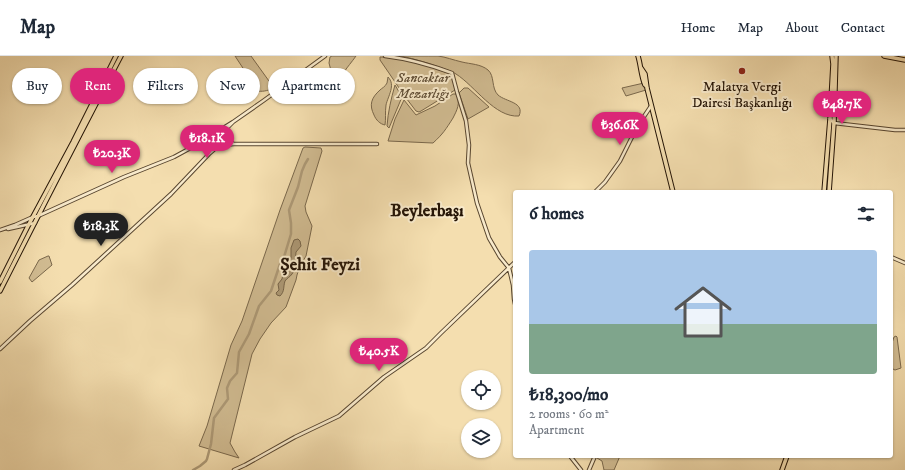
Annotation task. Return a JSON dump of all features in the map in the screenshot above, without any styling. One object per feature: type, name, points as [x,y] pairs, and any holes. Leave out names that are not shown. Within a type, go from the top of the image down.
[{"type":"main road","points":[[0,282],[32,217],[69,149],[116,56]]},
{"type":"main road","points":[[0,291],[87,119],[121,56]]},
{"type":"main road","points":[[639,56],[642,68],[642,78],[647,88],[672,190]]},
{"type":"main road","points":[[824,190],[830,119],[833,64],[832,56]]},
{"type":"main road","points":[[829,190],[834,123],[836,56]]},
{"type":"main road","points":[[884,56],[905,60]]},
{"type":"main road","points":[[782,470],[786,458]]},
{"type":"street","points":[[0,230],[38,216],[124,176],[174,157],[217,133],[264,101],[325,56]]},
{"type":"street","points":[[385,56],[406,58],[452,73],[466,121],[469,145],[468,168],[477,203],[489,238],[500,257],[509,268],[513,286]]},
{"type":"street","points":[[597,190],[605,182],[620,161],[636,127],[651,106]]},
{"type":"street","points":[[830,119],[834,123],[905,130]]},
{"type":"street","points":[[222,145],[225,138],[225,130],[233,122]]},
{"type":"street","points":[[217,133],[222,134],[228,141],[234,144]]},
{"type":"street","points":[[210,153],[212,136]]},
{"type":"street","points":[[196,145],[206,142],[218,146]]},
{"type":"street","points":[[0,349],[72,285],[218,146],[234,144],[377,144]]},
{"type":"street","points":[[0,230],[35,223]]},
{"type":"street","points":[[893,258],[905,262]]},
{"type":"street","points":[[234,470],[295,437],[339,416],[384,377],[426,348],[513,264]]},
{"type":"street","points":[[572,458],[581,470]]},
{"type":"street","points":[[589,470],[594,458]]},
{"type":"green space","points":[[235,56],[251,56],[260,68],[243,68]]},
{"type":"green space","points":[[356,56],[347,68],[330,68],[330,57]]},
{"type":"green space","name":"Sancaktar Mezarlığı","points":[[401,56],[438,56],[479,65],[485,68],[492,75],[494,89],[498,95],[517,105],[520,111],[519,116],[510,115],[494,107],[453,72]]},
{"type":"green space","name":"Sancaktar Mezarlığı","points":[[380,57],[407,60],[450,74],[452,76],[455,90],[421,111],[416,111],[380,60]]},
{"type":"green space","points":[[260,69],[268,80],[268,90],[260,91]]},
{"type":"green space","name":"Sancaktar Mezarlığı","points":[[388,77],[391,83],[391,91],[386,105],[385,125],[376,119],[371,105],[377,93],[387,83]]},
{"type":"green space","points":[[644,83],[646,90],[626,96],[622,88]]},
{"type":"green space","name":"Sancaktar Mezarlığı","points":[[395,85],[402,97],[389,128],[387,126],[388,116]]},
{"type":"green space","name":"Sancaktar Mezarlığı","points":[[464,88],[468,88],[489,107],[468,119],[459,93]]},
{"type":"green space","name":"Sancaktar Mezarlığı","points":[[453,94],[456,94],[458,100],[456,112],[444,131],[433,143],[388,141],[395,119],[404,100],[416,115],[435,106]]},
{"type":"green space","points":[[303,148],[321,148],[322,151],[305,206],[312,226],[306,256],[300,266],[286,307],[271,323],[252,354],[230,443],[239,458],[199,446],[207,426],[231,345],[242,321],[280,210]]},
{"type":"green space","points":[[48,256],[52,265],[32,282],[29,278],[39,260]]},
{"type":"green space","points":[[894,337],[897,337],[901,368],[895,370],[893,369]]},
{"type":"green space","points":[[597,458],[619,458],[614,470],[604,470],[602,461]]},
{"type":"shaded area","points":[[298,239],[301,246],[296,252],[294,272],[285,281],[282,294],[280,296],[277,295],[276,293],[279,290],[278,284],[282,279],[291,258],[291,248],[294,240]]},
{"type":"waterway","points":[[193,470],[207,459],[211,444],[214,418],[228,399],[227,388],[230,381],[237,373],[239,352],[249,334],[259,306],[271,291],[280,264],[284,257],[291,234],[289,210],[298,187],[302,171],[308,159]]},
{"type":"place","name":"Malatya Vergi Dairesi Başkanlığı","points":[[742,71]]},
{"type":"district","name":"Beylerbaşı","points":[[427,210]]},
{"type":"district","name":"Şehit Feyzi","points":[[320,264]]}]
